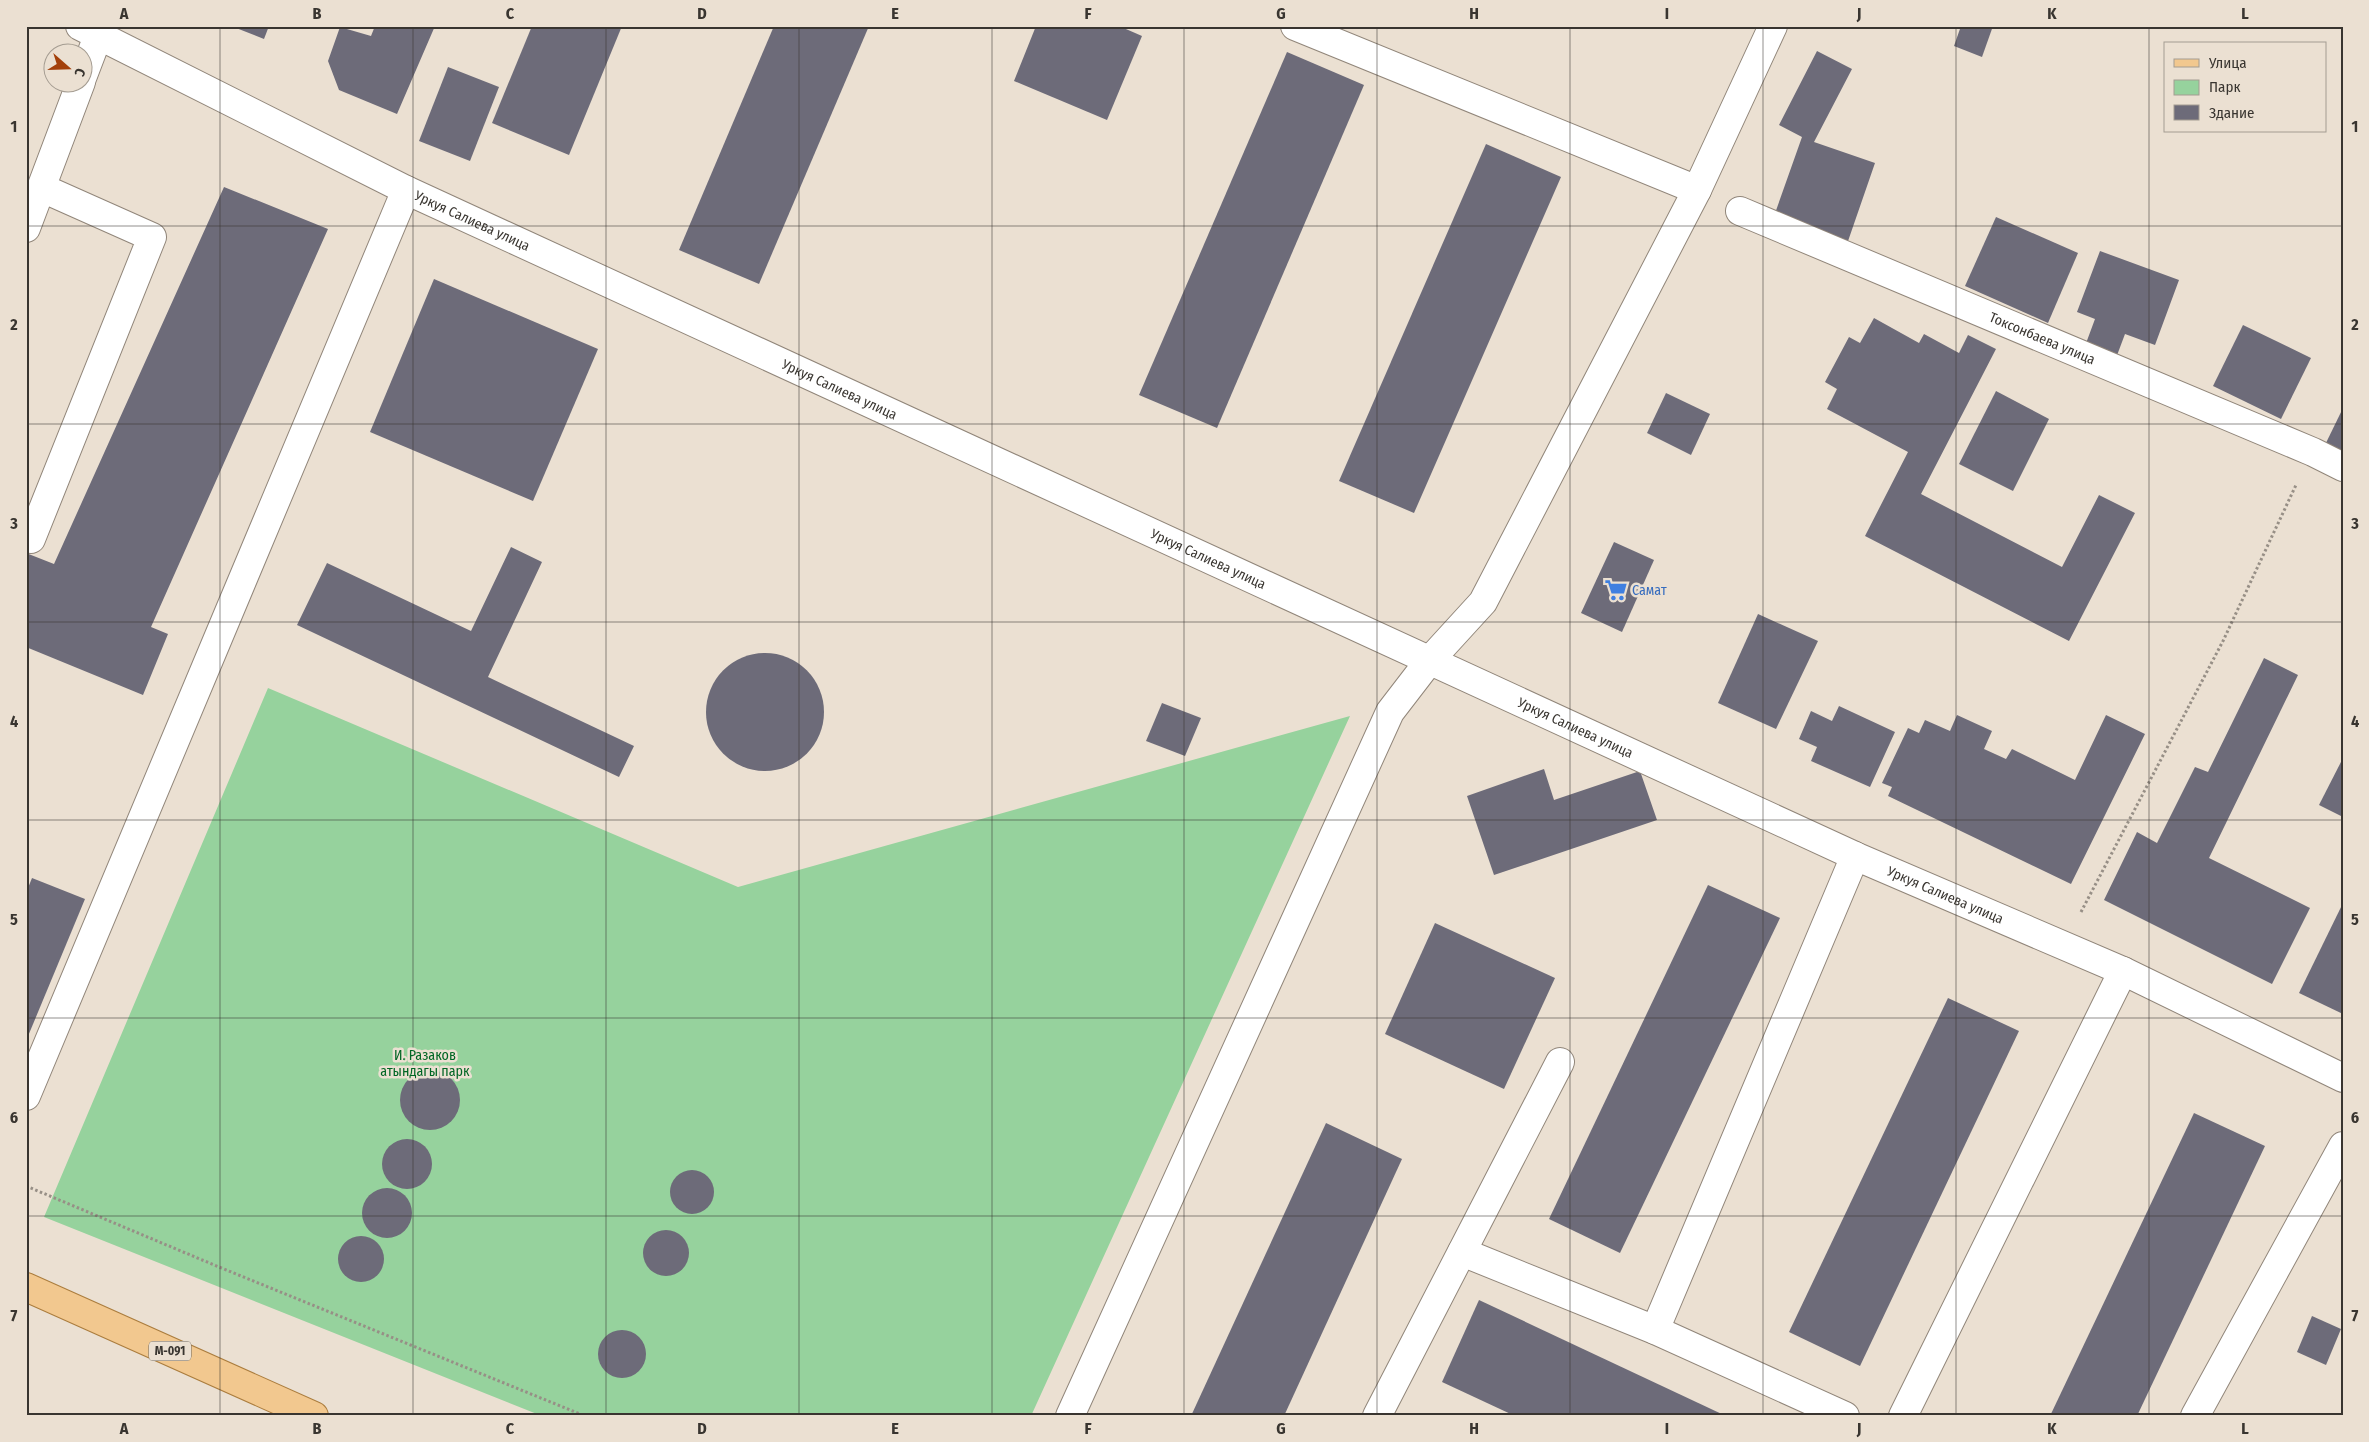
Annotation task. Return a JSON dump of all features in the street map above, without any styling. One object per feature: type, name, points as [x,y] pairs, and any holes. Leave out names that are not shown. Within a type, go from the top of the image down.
[{"type":"main road","name":"М-091","points":[[26,1286],[304,1414]]},
{"type":"street","points":[[1295,26],[1697,190]]},
{"type":"street","points":[[1070,1416],[1390,712],[1430,660],[1483,602],[1697,190],[1773,26]]},
{"type":"street","name":"Уркуя Салиева улица","points":[[89,31],[406,190],[1854,856],[2123,971],[2343,1078]]},
{"type":"street","points":[[26,228],[77,92]]},
{"type":"street","points":[[26,537],[31,539],[152,237],[42,188]]},
{"type":"street","points":[[26,1096],[406,190]]},
{"type":"street","name":"Токсонбаева улица","points":[[1740,211],[2313,452],[2343,468]]},
{"type":"street","points":[[1655,1330],[1854,856]]},
{"type":"street","points":[[1903,1416],[2123,971]]},
{"type":"street","points":[[1377,1416],[1560,1062]]},
{"type":"street","points":[[2195,1416],[2343,1146]]},
{"type":"street","points":[[1462,1252],[1655,1330],[1845,1416]]},
{"type":"path","points":[[2065,945],[2089,895],[2223,641],[2313,452]]},
{"type":"path","points":[[26,1186],[585,1416]]},
{"type":"green space","name":"И. Разаков атындагы парк","points":[[268,688],[738,887],[1350,716],[1031,1416],[542,1416],[44,1217]]},
{"type":"building","points":[[231,26],[269,26],[264,39]]},
{"type":"building","points":[[375,26],[435,26],[397,114],[339,90],[328,61],[340,27],[371,36]]},
{"type":"building","points":[[532,26],[622,26],[569,155],[492,123]]},
{"type":"building","points":[[774,26],[869,26],[759,284],[679,250]]},
{"type":"building","points":[[1036,26],[1119,26],[1142,36],[1107,120],[1014,81]]},
{"type":"building","points":[[1961,26],[1993,26],[1982,57],[1954,46]]},
{"type":"building","points":[[1817,51],[1852,69],[1814,142],[1875,163],[1847,244],[1773,219],[1802,137],[1779,125]]},
{"type":"building","points":[[1287,52],[1364,85],[1217,428],[1139,395]]},
{"type":"building","points":[[448,67],[499,87],[470,161],[419,141]]},
{"type":"building","points":[[1486,144],[1561,177],[1414,513],[1339,481]]},
{"type":"building","points":[[224,187],[328,229],[151,627],[168,634],[143,695],[26,647],[26,553],[54,564]]},
{"type":"building","points":[[1996,217],[2078,253],[2048,323],[1965,286]]},
{"type":"building","points":[[2100,251],[2179,280],[2155,345],[2125,334],[2116,358],[2085,346],[2095,319],[2077,312]]},
{"type":"building","points":[[434,279],[598,349],[533,501],[370,432]]},
{"type":"building","points":[[1874,318],[1919,343],[1924,334],[1959,353],[1968,335],[1996,349],[1921,494],[2062,567],[2099,495],[2135,513],[2069,641],[1865,536],[1908,452],[1827,409],[1837,389],[1825,382],[1849,337],[1860,343]]},
{"type":"building","points":[[2243,325],[2311,358],[2281,419],[2213,386]]},
{"type":"building","points":[[1996,391],[2049,419],[2013,491],[1959,464]]},
{"type":"building","points":[[1666,393],[1710,414],[1691,455],[1647,433]]},
{"type":"building","points":[[2343,408],[2343,457],[2324,447]]},
{"type":"building","points":[[1614,542],[1654,560],[1622,632],[1581,613]]},
{"type":"building","points":[[511,547],[542,562],[488,677],[634,746],[619,777],[297,625],[327,563],[471,631]]},
{"type":"building","points":[[1758,614],[1818,641],[1776,729],[1718,703]]},
{"type":"building","points":[[765,653],[788,657],[807,670],[820,689],[824,712],[820,735],[807,754],[788,767],[765,771],[742,767],[723,754],[710,735],[706,712],[710,689],[723,670],[742,657]]},
{"type":"building","points":[[2264,658],[2298,675],[2209,858],[2310,908],[2272,984],[2104,900],[2137,832],[2157,843],[2195,767],[2208,772]]},
{"type":"building","points":[[1162,703],[1201,718],[1185,756],[1146,741]]},
{"type":"building","points":[[1839,706],[1895,732],[1870,787],[1811,761],[1817,747],[1799,739],[1811,711],[1832,721]]},
{"type":"building","points":[[1957,715],[1992,731],[1984,749],[2006,759],[2012,749],[2075,780],[2106,715],[2145,734],[2071,884],[1888,796],[1892,787],[1882,783],[1908,728],[1919,733],[1925,720],[1950,731]]},
{"type":"building","points":[[2343,758],[2343,817],[2319,805]]},
{"type":"building","points":[[1544,769],[1554,800],[1640,771],[1657,820],[1494,875],[1467,796]]},
{"type":"building","points":[[32,878],[85,899],[26,1041],[26,893]]},
{"type":"building","points":[[1708,885],[1780,918],[1620,1253],[1549,1219]]},
{"type":"building","points":[[2343,903],[2343,1014],[2299,993]]},
{"type":"building","points":[[1435,923],[1555,978],[1504,1089],[1385,1034]]},
{"type":"building","points":[[1948,998],[2019,1031],[1860,1366],[1789,1332]]},
{"type":"building","points":[[430,1070],[446,1075],[451,1079],[455,1084],[460,1100],[455,1116],[451,1121],[446,1125],[430,1130],[414,1125],[409,1121],[405,1116],[400,1100],[405,1084],[409,1079],[414,1075]]},
{"type":"building","points":[[2194,1113],[2265,1146],[2137,1416],[2050,1416]]},
{"type":"building","points":[[1326,1123],[1402,1159],[1284,1416],[1191,1416]]},
{"type":"building","points":[[402,1139],[412,1139],[425,1146],[432,1159],[432,1169],[425,1182],[412,1189],[402,1189],[393,1185],[386,1178],[382,1169],[382,1159],[386,1150],[393,1143]]},
{"type":"building","points":[[696,1170],[708,1176],[713,1183],[713,1201],[708,1208],[701,1213],[688,1214],[680,1211],[673,1204],[670,1188],[673,1180],[680,1173]]},
{"type":"building","points":[[382,1188],[392,1188],[405,1195],[412,1208],[412,1218],[405,1231],[392,1238],[382,1238],[373,1234],[366,1227],[362,1218],[362,1208],[366,1199],[373,1192]]},
{"type":"building","points":[[666,1230],[679,1234],[685,1240],[689,1253],[685,1266],[679,1272],[666,1276],[653,1272],[647,1266],[643,1253],[647,1240],[653,1234]]},
{"type":"building","points":[[356,1236],[366,1236],[378,1242],[383,1250],[383,1268],[378,1276],[370,1281],[356,1282],[348,1279],[341,1272],[338,1264],[338,1254],[341,1246],[348,1239]]},
{"type":"building","points":[[1479,1300],[1726,1416],[1515,1416],[1442,1382]]},
{"type":"building","points":[[2312,1316],[2341,1329],[2326,1365],[2297,1352]]},
{"type":"building","points":[[622,1330],[631,1332],[639,1337],[644,1345],[646,1354],[644,1363],[639,1371],[631,1376],[622,1378],[613,1376],[605,1371],[600,1363],[598,1354],[600,1345],[605,1337],[613,1332]]},
{"type":"place","name":"Самат","points":[[1616,590]]}]
